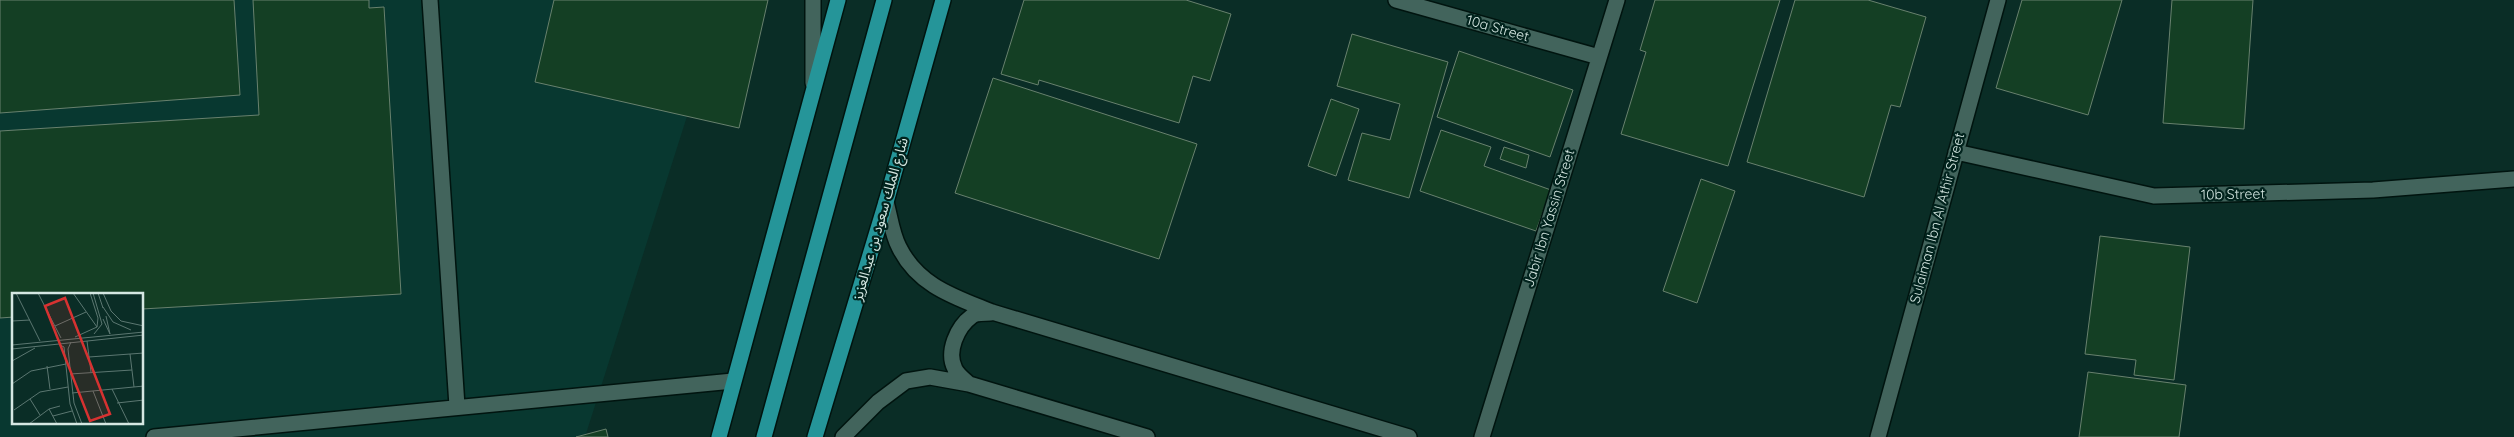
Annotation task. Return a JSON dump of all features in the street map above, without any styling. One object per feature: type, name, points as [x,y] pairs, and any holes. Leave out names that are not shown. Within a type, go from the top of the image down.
[{"type":"main road","points":[[719,437],[838,0]]},
{"type":"main road","points":[[764,437],[884,0]]},
{"type":"main road","name":"شارع الملك سعود بن عبدالعزيز","points":[[815,437],[886,202],[943,0]]},
{"type":"street","points":[[430,0],[457,406]]},
{"type":"street","points":[[812,0],[813,96]]},
{"type":"street","name":"10a Street","points":[[1396,0],[1599,57]]},
{"type":"street","name":"Jabir Ibn Yassin Street","points":[[1482,437],[1617,0]]},
{"type":"street","name":"Sulaiman Ibn Al Athir Street","points":[[1878,437],[1998,0]]},
{"type":"street","name":"10b Street","points":[[1956,152],[2154,196],[2373,190],[2514,179]]},
{"type":"street","points":[[886,202],[898,246],[914,272],[936,289],[992,312],[1409,437]]},
{"type":"street","points":[[969,384],[955,369],[952,354],[954,340],[961,326],[973,315],[992,312]]},
{"type":"street","points":[[843,437],[878,402],[906,381],[930,377],[969,384],[1147,437]]},
{"type":"street","points":[[154,437],[457,406],[733,381]]},
{"type":"shaded area","points":[[0,0],[724,0],[585,437],[0,437]]},
{"type":"building","points":[[0,0],[234,0],[240,95],[0,113]]},
{"type":"building","points":[[253,0],[369,0],[369,8],[384,7],[401,294],[144,309],[144,293],[12,293],[12,317],[0,318],[0,131],[259,115]]},
{"type":"building","points":[[554,0],[768,0],[739,128],[535,82]]},
{"type":"building","points":[[1024,0],[1186,0],[1231,14],[1210,81],[1193,76],[1179,123],[1039,80],[1038,85],[1001,74]]},
{"type":"building","points":[[1655,0],[1780,0],[1728,166],[1621,134],[1646,52],[1640,50]]},
{"type":"building","points":[[1795,0],[1868,0],[1926,17],[1900,107],[1891,105],[1864,197],[1747,162]]},
{"type":"building","points":[[2022,0],[2122,0],[2088,115],[1996,88]]},
{"type":"building","points":[[2172,0],[2253,0],[2244,129],[2163,123]]},
{"type":"building","points":[[1352,34],[1448,62],[1409,198],[1348,180],[1362,133],[1390,140],[1400,104],[1337,86]]},
{"type":"building","points":[[1459,51],[1573,90],[1550,157],[1437,117]]},
{"type":"building","points":[[993,78],[1197,144],[1159,259],[955,193]]},
{"type":"building","points":[[1331,99],[1359,109],[1336,176],[1308,166]]},
{"type":"building","points":[[1441,130],[1491,147],[1484,166],[1551,190],[1536,231],[1420,191]]},
{"type":"building","points":[[1504,147],[1529,155],[1526,168],[1500,159]]},
{"type":"building","points":[[1701,179],[1735,191],[1697,303],[1663,291]]},
{"type":"building","points":[[2100,236],[2190,247],[2174,380],[2134,375],[2136,360],[2085,354]]},
{"type":"building","points":[[2088,372],[2186,385],[2179,437],[2079,437]]},
{"type":"building","points":[[606,429],[608,437],[576,437]]}]
